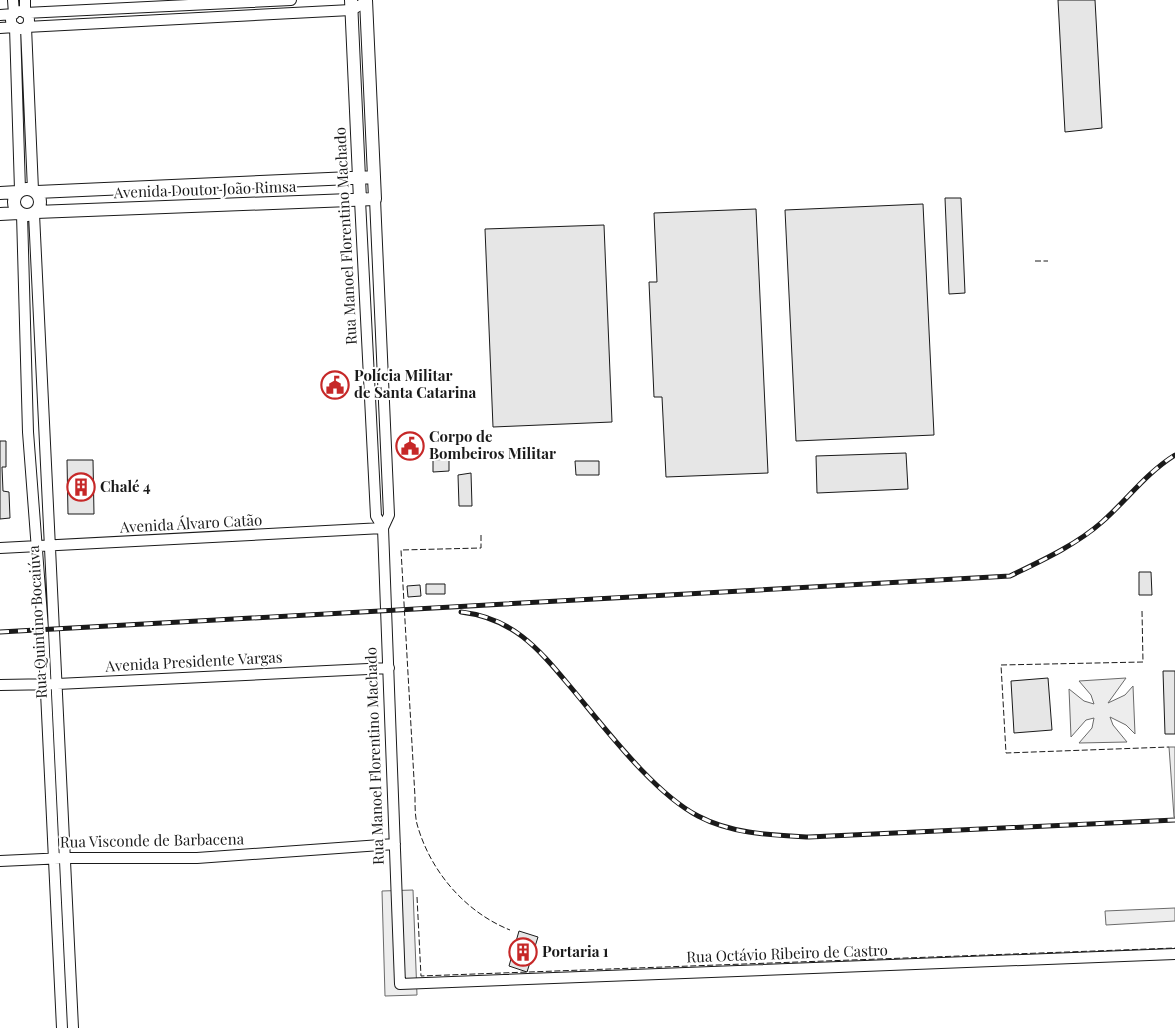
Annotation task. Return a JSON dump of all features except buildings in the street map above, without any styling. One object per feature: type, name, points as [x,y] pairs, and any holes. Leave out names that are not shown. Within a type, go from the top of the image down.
[{"type":"street","points":[[13,0],[14,14],[12,22],[15,27],[18,108],[27,191]]},
{"type":"street","points":[[25,0],[25,13],[29,20],[26,27],[30,108],[27,191]]},
{"type":"street","points":[[0,14],[14,14],[21,11],[25,13],[291,0]]},
{"type":"street","points":[[0,28],[15,27],[22,29],[26,27],[185,18],[351,5],[364,1]]},
{"type":"street","name":"Rua Manoel Florentino Machado","points":[[364,1],[390,515],[383,528]]},
{"type":"street","points":[[184,5],[185,18]]},
{"type":"street","name":"Rua Manoel Florentino Machado","points":[[351,5],[376,516],[383,528],[400,984]]},
{"type":"street","points":[[90,10],[91,23]]},
{"type":"street","points":[[18,108],[30,108]]},
{"type":"street","name":"Avenida Doutor João Rimsa","points":[[0,193],[374,177]]},
{"type":"street","points":[[199,185],[201,207]]},
{"type":"street","points":[[27,191],[41,200],[28,213],[14,201],[27,191]]},
{"type":"street","name":"Avenida Doutor João Rimsa","points":[[0,214],[375,199]]},
{"type":"street","name":"Rua Quintino Bocaiúva","points":[[28,213],[39,302],[61,776],[59,858]]},
{"type":"street","name":"Rua Quintino Bocaiúva","points":[[28,213],[25,302],[28,432],[46,683],[50,776],[59,858],[64,961],[62,1028]]},
{"type":"street","points":[[25,302],[39,302]]},
{"type":"street","points":[[26,329],[40,328]]},
{"type":"street","points":[[28,432],[44,431]]},
{"type":"street","name":"Avenida Álvaro Catão","points":[[0,548],[383,528]]},
{"type":"street","name":"Avenida Presidente Vargas","points":[[0,685],[389,668]]},
{"type":"street","points":[[50,776],[61,776]]},
{"type":"street","name":"Rua Visconde de Barbacena","points":[[0,861],[59,858],[197,858],[395,844]]},
{"type":"street","name":"Rua Octávio Ribeiro de Castro","points":[[400,984],[1175,954]]},
{"type":"street","name":"Rua Quintino Bocaiúva","points":[[64,961],[73,1028]]},
{"type":"shaded area","points":[[1126,678],[1108,703],[1125,695],[1133,686],[1135,734],[1126,725],[1110,717],[1113,725],[1127,742],[1079,743],[1092,728],[1094,718],[1086,720],[1071,737],[1069,689],[1084,701],[1094,704],[1091,695],[1079,681]]},
{"type":"shaded area","points":[[1169,747],[1175,747],[1175,817],[1174,817]]},
{"type":"shaded area","points":[[413,890],[417,995],[385,996],[382,891]]},
{"type":"shaded area","points":[[1175,908],[1175,921],[1106,925],[1105,911]]},
{"type":"railway","points":[[0,632],[1010,576],[1058,552],[1092,530],[1111,514],[1155,470],[1175,455]]},
{"type":"railway","points":[[461,612],[479,615],[495,621],[522,636],[557,671],[612,737],[663,791],[698,816],[724,827],[752,832],[809,837],[1175,820]]},
{"type":"fence","points":[[1035,261],[1048,261]]},
{"type":"fence","points":[[481,535],[481,548],[401,550],[415,814],[423,841],[431,858],[452,888],[478,912],[510,930]]},
{"type":"fence","points":[[1142,611],[1143,662],[1001,665],[1006,753],[1169,747]]},
{"type":"fence","points":[[417,897],[421,976],[1175,948]]},
{"type":"place","name":"Polícia Militar de Santa Catarina","points":[[335,385]]},
{"type":"place","name":"Corpo de Bombeiros Militar","points":[[410,446]]},
{"type":"place","name":"Chalé 4","points":[[81,487]]},
{"type":"place","name":"Portaria 1","points":[[523,952]]}]
